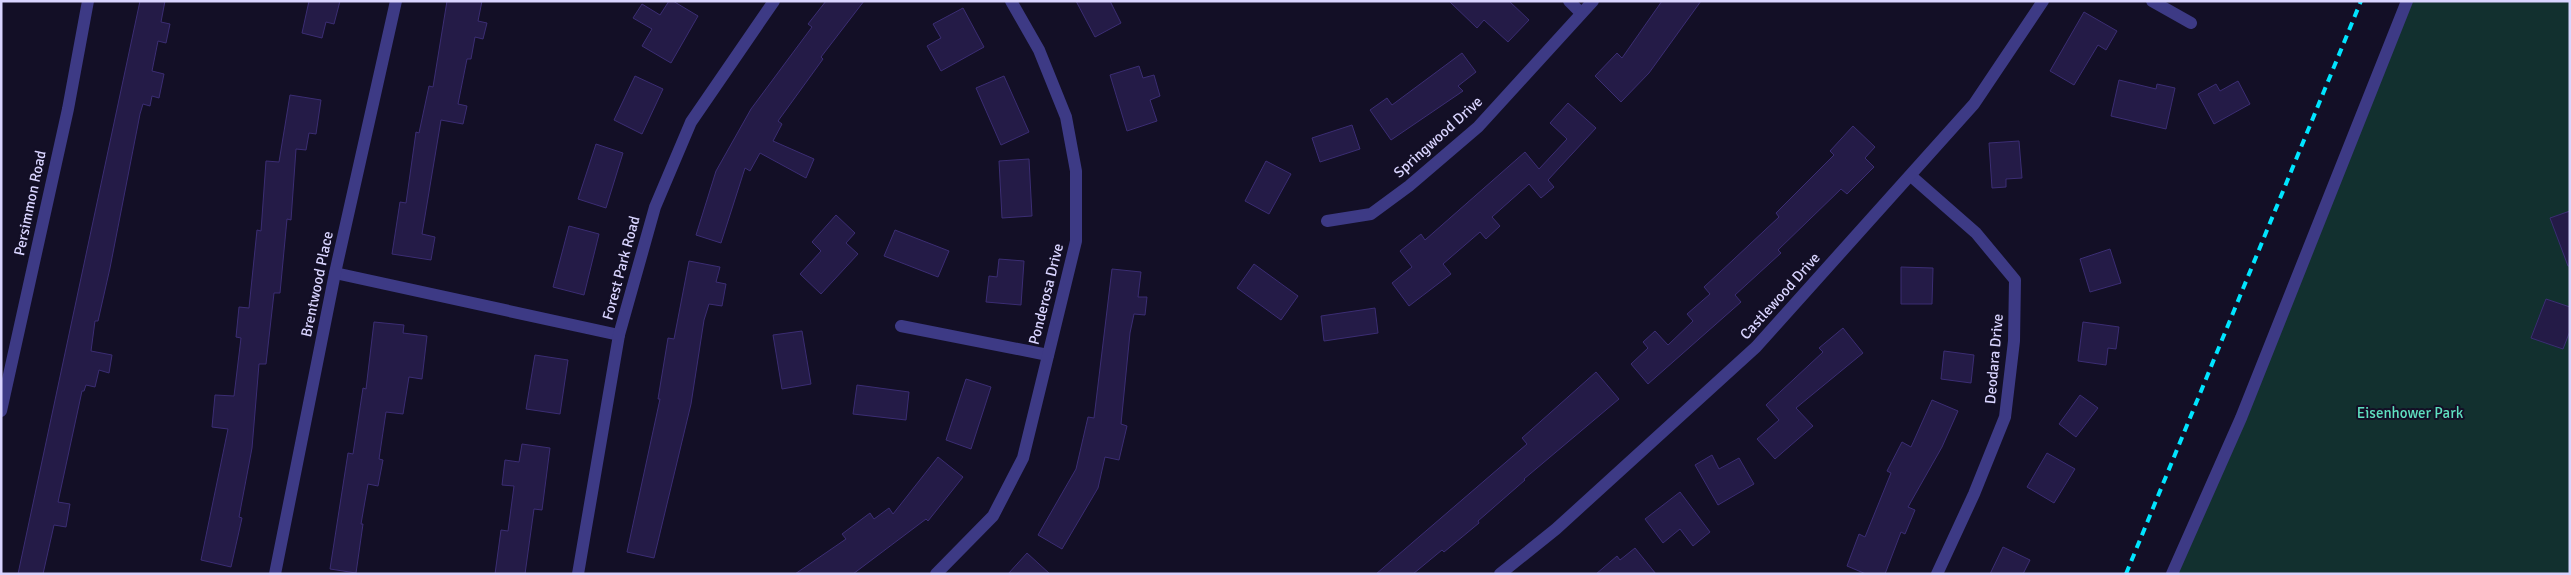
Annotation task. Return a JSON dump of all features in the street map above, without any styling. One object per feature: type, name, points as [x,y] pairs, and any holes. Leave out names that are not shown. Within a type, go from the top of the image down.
[{"type":"street","name":"Persimmon Road","points":[[2,405],[68,109],[88,1]]},
{"type":"street","name":"Brentwood Place","points":[[275,574],[336,273],[396,1]]},
{"type":"street","name":"Forest Park Road","points":[[578,574],[620,335],[655,207],[691,122],[774,1]]},
{"type":"street","name":"Ponderosa Drive","points":[[936,574],[993,516],[1023,458],[1076,241],[1076,170],[1062,109],[1040,50],[1011,1]]},
{"type":"street","points":[[1569,1],[1581,13]]},
{"type":"street","name":"Springwood Drive","points":[[1327,221],[1371,214],[1409,186],[1478,127],[1593,1]]},
{"type":"street","name":"Castlewood Drive","points":[[1500,574],[1556,529],[1756,347],[1974,104],[2043,1]]},
{"type":"street","points":[[2152,1],[2191,23]]},
{"type":"street","points":[[2172,574],[2241,418],[2407,1]]},
{"type":"street","name":"Deodara Drive","points":[[1910,176],[1976,233],[2015,280],[2014,341],[2005,417],[1974,494],[1937,574]]},
{"type":"street","points":[[336,273],[620,335]]},
{"type":"street","points":[[901,326],[1048,355]]},
{"type":"green space","name":"Eisenhower Park","points":[[2408,1],[2570,1],[2570,574],[2171,574]]},
{"type":"building","points":[[140,1],[165,1],[161,22],[170,24],[166,43],[158,41],[152,71],[164,74],[159,98],[152,96],[150,106],[143,104],[140,114],[110,268],[98,321],[95,321],[91,351],[112,355],[109,373],[99,370],[95,387],[86,385],[84,391],[82,391],[58,502],[70,504],[66,527],[54,525],[43,574],[18,574]]},
{"type":"building","points":[[309,1],[340,1],[334,24],[326,22],[322,38],[302,33]]},
{"type":"building","points":[[447,1],[482,1],[478,21],[487,23],[483,39],[475,37],[471,59],[467,59],[458,104],[467,106],[463,124],[441,120],[422,234],[435,237],[431,260],[392,254],[400,202],[406,203],[416,132],[419,133],[429,86],[433,87]]},
{"type":"building","points":[[669,1],[673,1],[698,16],[671,63],[642,46],[652,29],[633,18],[642,4],[660,15]]},
{"type":"building","points":[[826,1],[864,1],[821,57],[823,59],[778,121],[782,124],[773,141],[814,159],[806,178],[760,153],[750,171],[745,168],[721,243],[696,235],[716,171],[751,109],[812,27],[808,24]]},
{"type":"building","points":[[1076,1],[1110,1],[1121,23],[1095,37]]},
{"type":"building","points":[[1449,1],[1509,1],[1529,20],[1508,42],[1484,20],[1477,28]]},
{"type":"building","points":[[1662,1],[1701,1],[1649,73],[1621,102],[1595,76],[1617,53],[1622,58]]},
{"type":"building","points":[[963,8],[984,47],[941,71],[927,46],[941,38],[933,24]]},
{"type":"building","points":[[2084,12],[2117,31],[2106,50],[2098,45],[2074,85],[2050,71]]},
{"type":"building","points":[[1462,53],[1476,72],[1458,86],[1463,91],[1391,140],[1370,110],[1387,98],[1392,105]]},
{"type":"building","points":[[1139,66],[1143,78],[1154,75],[1160,96],[1150,100],[1157,121],[1127,131],[1110,75]]},
{"type":"building","points":[[635,76],[663,89],[642,134],[614,120]]},
{"type":"building","points":[[1004,76],[1029,132],[1001,145],[976,88]]},
{"type":"building","points":[[2119,80],[2156,89],[2157,84],[2175,88],[2166,129],[2111,116]]},
{"type":"building","points":[[2238,81],[2250,104],[2214,124],[2198,94],[2216,84],[2220,91]]},
{"type":"building","points":[[290,95],[321,100],[316,134],[309,133],[306,150],[296,149],[291,220],[287,219],[280,293],[274,293],[266,364],[259,364],[252,448],[239,517],[242,518],[231,567],[201,560],[228,429],[212,427],[215,395],[234,396],[241,338],[236,337],[239,307],[249,308],[257,230],[261,231],[266,161],[279,162]]},
{"type":"building","points":[[1568,103],[1596,128],[1548,180],[1554,187],[1541,198],[1529,184],[1492,217],[1500,226],[1486,239],[1480,232],[1443,264],[1451,274],[1409,306],[1392,283],[1412,267],[1400,251],[1421,234],[1425,240],[1525,152],[1539,169],[1567,139],[1550,123]]},
{"type":"building","points":[[1352,125],[1360,149],[1320,162],[1312,138]]},
{"type":"building","points":[[1853,126],[1875,147],[1865,158],[1874,167],[1847,194],[1841,189],[1778,250],[1781,253],[1735,295],[1741,302],[1648,384],[1631,364],[1648,348],[1643,342],[1655,331],[1668,345],[1693,321],[1687,314],[1710,294],[1704,287],[1779,217],[1776,213],[1834,155],[1830,151]]},
{"type":"building","points":[[2019,141],[2022,178],[2006,179],[2006,187],[1992,188],[1989,143]]},
{"type":"building","points":[[596,144],[623,153],[606,208],[578,199]]},
{"type":"building","points":[[1029,159],[1032,216],[1002,218],[999,161]]},
{"type":"building","points":[[1266,161],[1291,174],[1269,214],[1245,201]]},
{"type":"building","points":[[2570,211],[2570,266],[2568,266],[2550,218]]},
{"type":"building","points":[[836,215],[855,233],[846,243],[858,254],[821,294],[800,274],[821,251],[812,242]]},
{"type":"building","points":[[569,226],[599,234],[584,295],[553,287]]},
{"type":"building","points":[[895,230],[949,251],[938,277],[884,256]]},
{"type":"building","points":[[2110,249],[2121,283],[2090,292],[2080,259]]},
{"type":"building","points":[[999,259],[1024,261],[1021,305],[986,302],[989,276],[997,277]]},
{"type":"building","points":[[689,261],[720,267],[716,282],[726,284],[722,306],[709,304],[704,320],[691,404],[654,558],[627,552],[660,399],[658,399],[668,338],[674,339]]},
{"type":"building","points":[[1254,264],[1298,296],[1281,320],[1237,288]]},
{"type":"building","points":[[1901,267],[1933,268],[1932,304],[1901,304]]},
{"type":"building","points":[[1112,269],[1141,272],[1138,297],[1147,297],[1145,315],[1134,314],[1130,333],[1121,424],[1127,426],[1119,460],[1105,457],[1098,488],[1062,549],[1038,535],[1076,469],[1088,417],[1094,418]]},
{"type":"building","points":[[2546,299],[2570,307],[2570,331],[2563,349],[2531,338]]},
{"type":"building","points":[[1375,308],[1378,333],[1324,341],[1321,316]]},
{"type":"building","points":[[374,322],[404,325],[403,333],[427,336],[422,379],[409,377],[403,414],[386,412],[379,459],[383,460],[378,486],[368,484],[361,524],[363,524],[356,573],[330,569],[348,453],[353,454],[363,388],[366,389]]},
{"type":"building","points":[[2083,322],[2119,327],[2116,349],[2108,348],[2106,365],[2078,361]]},
{"type":"building","points":[[1843,328],[1863,353],[1796,408],[1813,426],[1775,459],[1757,439],[1779,420],[1766,405],[1823,352],[1819,348]]},
{"type":"building","points":[[802,331],[811,384],[782,389],[773,335]]},
{"type":"building","points":[[1944,351],[1974,355],[1971,383],[1941,379]]},
{"type":"building","points":[[535,355],[568,360],[560,414],[526,409]]},
{"type":"building","points":[[1596,372],[1619,399],[1524,479],[1478,521],[1479,523],[1444,552],[1442,550],[1413,574],[1376,574],[1527,444],[1522,438]]},
{"type":"building","points":[[966,379],[991,387],[971,449],[946,440]]},
{"type":"building","points":[[857,385],[909,392],[906,420],[853,414]]},
{"type":"building","points":[[2080,395],[2098,408],[2076,437],[2059,424]]},
{"type":"building","points":[[1932,400],[1958,411],[1942,447],[1908,507],[1915,510],[1905,534],[1901,532],[1885,574],[1866,574],[1847,566],[1859,534],[1865,537],[1891,473],[1887,471],[1902,442],[1911,447]]},
{"type":"building","points":[[522,444],[550,448],[542,510],[534,509],[525,574],[495,574],[501,530],[508,531],[514,486],[502,485],[505,460],[519,462]]},
{"type":"building","points":[[2047,453],[2075,469],[2054,503],[2027,487]]},
{"type":"building","points":[[1712,455],[1719,469],[1739,458],[1754,484],[1718,505],[1695,465]]},
{"type":"building","points":[[938,457],[963,477],[928,521],[926,519],[853,574],[795,574],[846,539],[842,534],[870,513],[874,519],[889,508],[893,514]]},
{"type":"building","points":[[1680,492],[1710,532],[1693,546],[1680,529],[1663,543],[1645,519]]},
{"type":"building","points":[[2003,547],[2030,560],[2023,574],[1990,574]]},
{"type":"building","points":[[1635,548],[1656,574],[1596,574],[1617,556],[1620,560]]},
{"type":"building","points":[[1027,553],[1050,574],[1008,574]]},
{"type":"railway","points":[[2126,574],[2361,1]]}]
